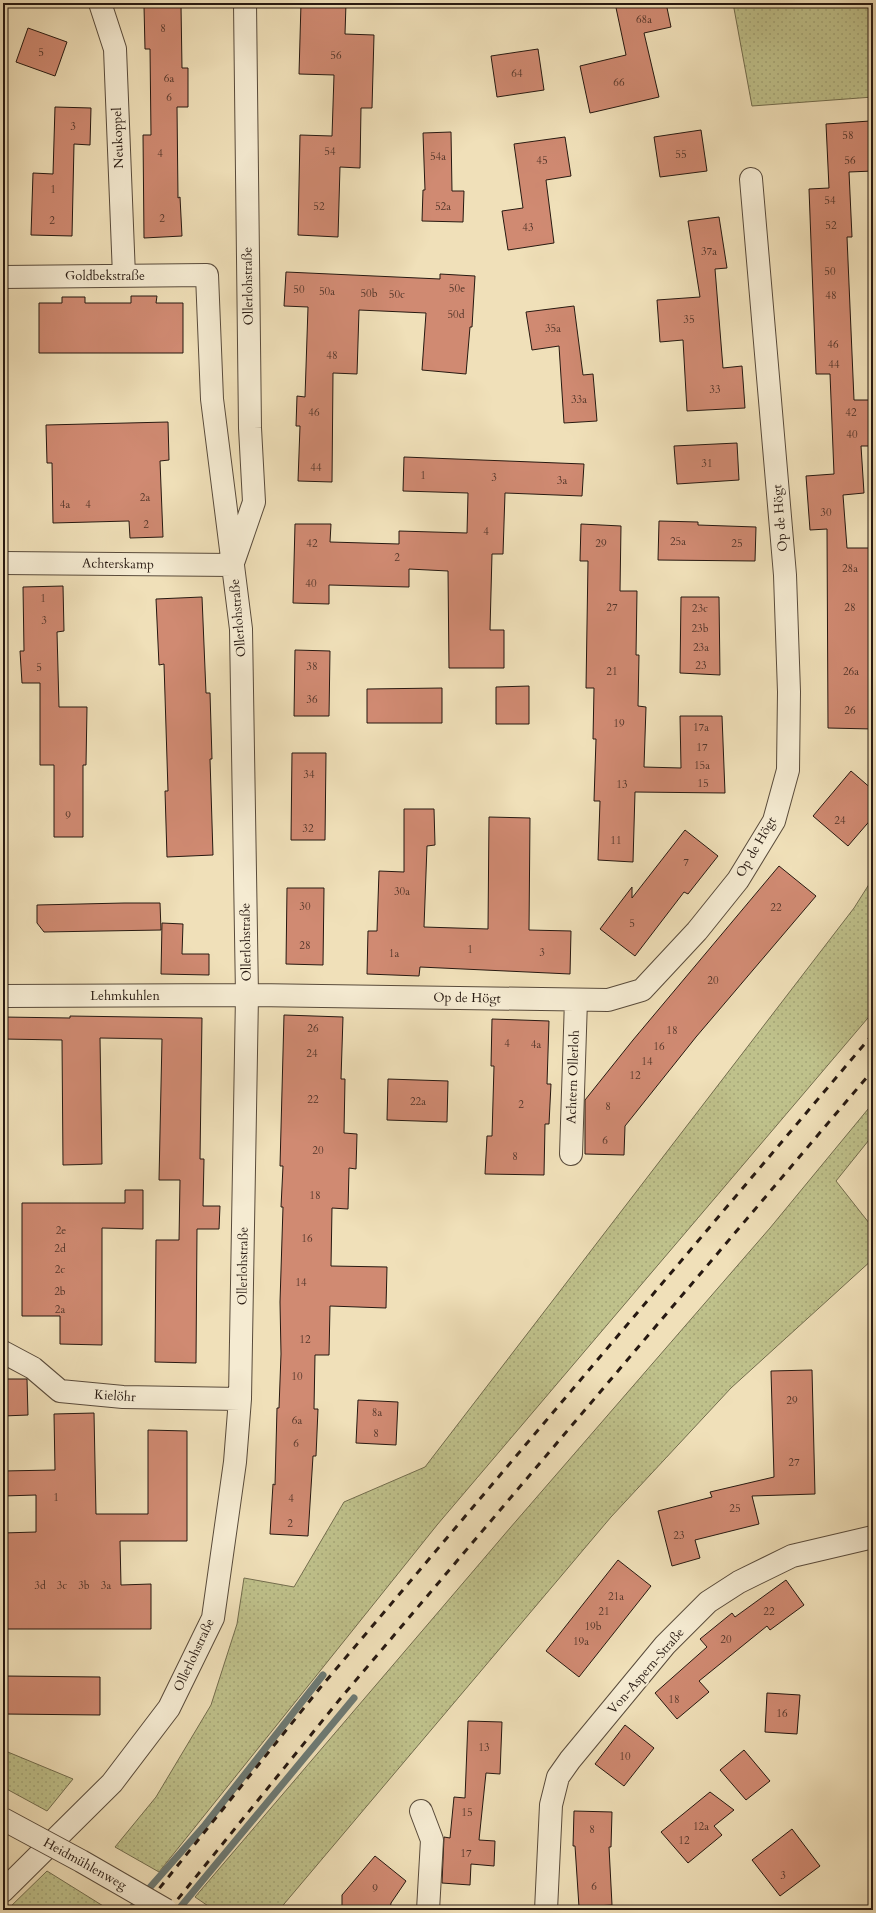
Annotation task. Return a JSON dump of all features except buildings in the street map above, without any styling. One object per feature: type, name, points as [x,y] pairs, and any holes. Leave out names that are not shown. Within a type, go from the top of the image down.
[{"type":"street","name":"Neukoppel","points":[[100,3],[115,49],[124,276]]},
{"type":"street","name":"Ollerlohstraße","points":[[233,565],[254,502],[250,428],[245,3]]},
{"type":"street","name":"Op de Högt","points":[[247,995],[608,1000],[642,990],[697,931],[738,880],[774,821],[788,770],[789,692],[785,575],[751,179]]},
{"type":"street","name":"Goldbekstraße","points":[[3,277],[207,275]]},
{"type":"street","name":"Ollerlohstraße","points":[[3,1891],[112,1783],[169,1708],[212,1618],[235,1462],[240,1399],[247,995],[241,629],[212,399],[207,275]]},
{"type":"street","name":"Achterskamp","points":[[3,563],[233,565]]},
{"type":"street","name":"Lehmkuhlen","points":[[3,996],[247,995]]},
{"type":"street","name":"Achtern Ollerloh","points":[[571,1154],[576,1000]]},
{"type":"street","name":"Kielöhr","points":[[3,1352],[33,1368],[60,1391],[123,1397],[240,1399]]},
{"type":"street","name":"Von-Aspern-Straße","points":[[546,1910],[551,1805],[558,1778],[570,1760],[665,1645],[708,1602],[739,1582],[792,1556],[873,1537]]},
{"type":"street","points":[[421,1811],[432,1840],[428,1910]]},
{"type":"street","name":"Heidmühlenweg","points":[[3,1819],[81,1861],[166,1910]]},
{"type":"green space","points":[[733,3],[873,3],[873,97],[752,106]]},
{"type":"green space","points":[[873,878],[873,1012],[437,1525],[159,1872],[115,1847],[156,1797],[211,1705],[237,1624],[244,1578],[294,1587],[344,1502],[425,1467],[854,908]]},
{"type":"green space","points":[[873,1103],[873,1135],[836,1181],[873,1228],[873,1259],[731,1388],[611,1517],[279,1910],[214,1910],[195,1897],[510,1528],[770,1228]]},
{"type":"green space","points":[[3,1750],[73,1779],[47,1811],[3,1787]]},
{"type":"green space","points":[[47,1871],[108,1909],[7,1910]]},
{"type":"waterway","points":[[130,1910],[205,1825],[323,1675]]},
{"type":"waterway","points":[[178,1910],[354,1698]]},
{"type":"railway","points":[[142,1910],[320,1688],[873,1034]]},
{"type":"railway","points":[[169,1910],[340,1699],[873,1070]]}]
